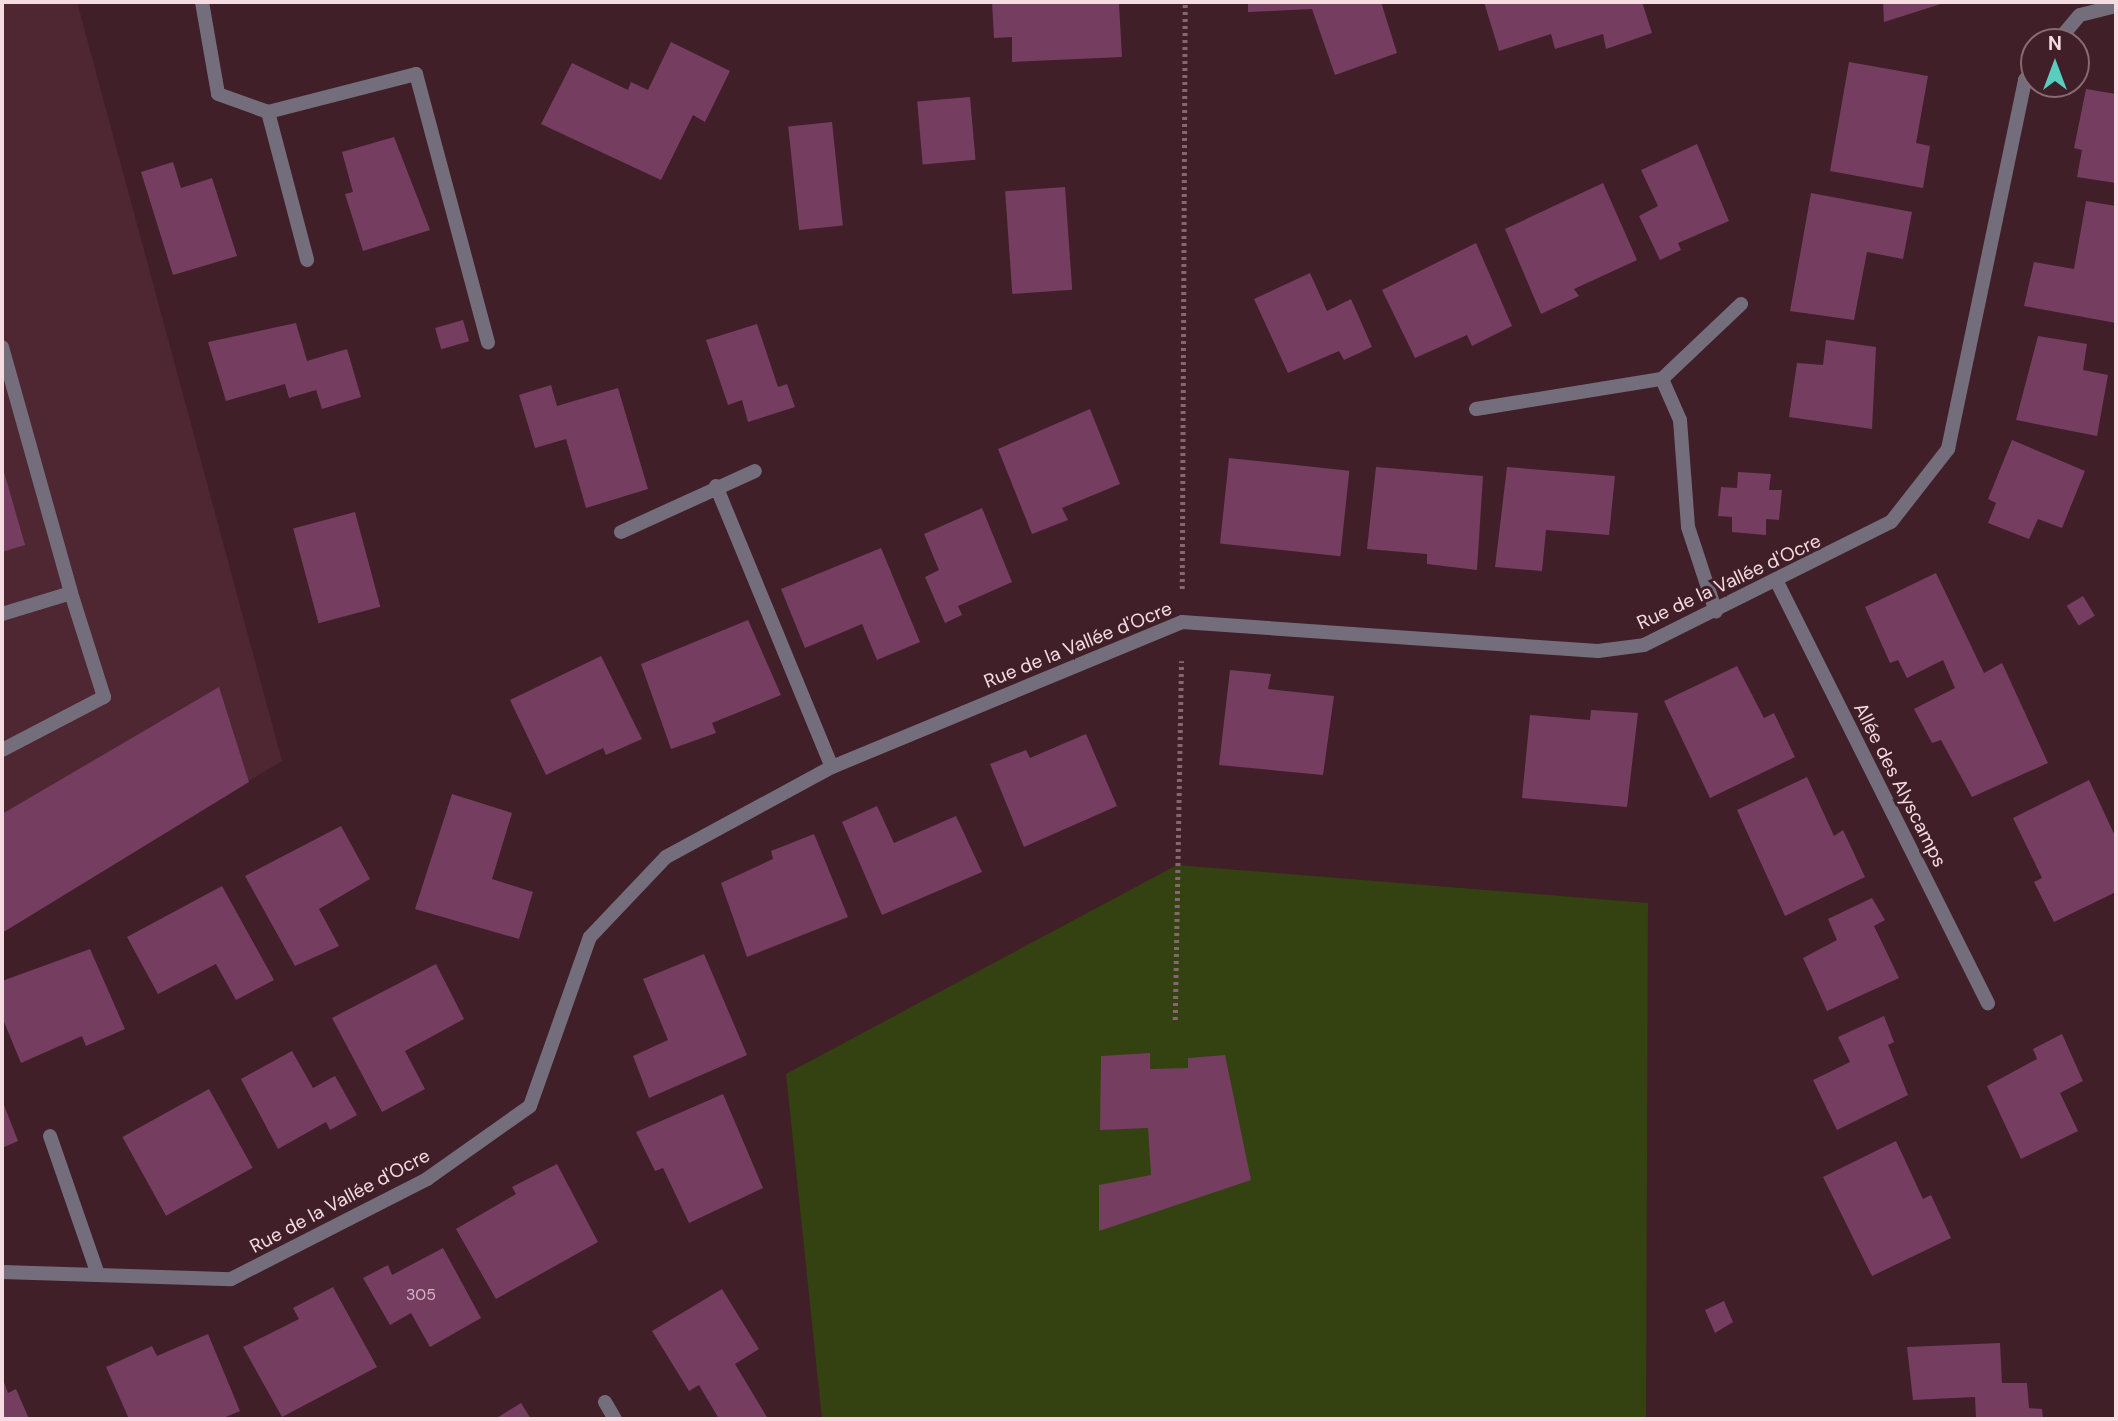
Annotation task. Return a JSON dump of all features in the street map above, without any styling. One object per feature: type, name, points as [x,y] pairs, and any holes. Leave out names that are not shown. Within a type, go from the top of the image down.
[{"type":"street","points":[[202,2],[218,94],[268,112],[416,74],[488,342]]},
{"type":"street","points":[[2069,28],[2080,16],[2116,6]]},
{"type":"street","name":"Rue de la Vallée d'Ocre","points":[[2,1272],[232,1279],[427,1180],[530,1106],[590,937],[666,857],[832,767],[1182,622],[1598,651],[1644,645],[1777,584],[1891,522],[1948,449],[2021,98]]},
{"type":"street","points":[[268,112],[307,260]]},
{"type":"street","points":[[1476,410],[1662,379],[1741,304]]},
{"type":"street","points":[[2,347],[71,593],[104,697],[2,750]]},
{"type":"street","points":[[1662,379],[1680,420],[1688,527],[1716,612]]},
{"type":"street","points":[[621,532],[716,486],[755,471]]},
{"type":"street","points":[[716,486],[832,767]]},
{"type":"street","name":"Allée des Alyscamps","points":[[1777,584],[1988,1003]]},
{"type":"street","points":[[2,614],[71,593]]},
{"type":"street","points":[[50,1136],[98,1275]]},
{"type":"street","points":[[605,1402],[615,1419]]},
{"type":"path","points":[[1175,1020],[1182,622],[1185,2]]},
{"type":"shaded area","points":[[2,2],[77,2],[282,761],[2,928]]},
{"type":"green space","points":[[1177,865],[1648,903],[1646,1419],[822,1419],[786,1074]]},
{"type":"building","points":[[992,2],[1119,4],[1122,57],[1012,62],[1012,37],[994,38]]},
{"type":"building","points":[[1248,2],[1381,2],[1397,53],[1335,75],[1312,9],[1248,12]]},
{"type":"building","points":[[1484,2],[1642,2],[1652,33],[1606,49],[1603,34],[1555,49],[1551,34],[1499,51]]},
{"type":"building","points":[[1883,2],[1947,2],[1884,22]]},
{"type":"building","points":[[671,42],[730,71],[705,122],[693,115],[661,180],[541,124],[572,63],[628,90],[631,82],[648,90]]},
{"type":"building","points":[[1849,62],[1928,76],[1916,143],[1930,146],[1923,188],[1830,171]]},
{"type":"building","points":[[2090,90],[2116,94],[2116,183],[2077,177],[2082,150],[2074,148],[2084,98],[2090,98]]},
{"type":"building","points":[[970,97],[975,160],[923,164],[917,102]]},
{"type":"building","points":[[832,122],[843,225],[799,230],[788,127]]},
{"type":"building","points":[[394,137],[430,230],[363,251],[345,194],[353,192],[342,152]]},
{"type":"building","points":[[1697,144],[1729,221],[1678,243],[1681,250],[1660,260],[1639,216],[1658,206],[1641,170]]},
{"type":"building","points":[[173,162],[181,188],[212,178],[237,256],[173,275],[141,172]]},
{"type":"building","points":[[1603,183],[1637,260],[1574,289],[1579,296],[1541,314],[1505,229]]},
{"type":"building","points":[[1065,187],[1072,290],[1012,294],[1005,191]]},
{"type":"building","points":[[1811,193],[1912,212],[1903,259],[1867,252],[1854,320],[1790,311]]},
{"type":"building","points":[[2086,201],[2116,206],[2116,323],[2024,306],[2034,262],[2074,269]]},
{"type":"building","points":[[1476,243],[1512,326],[1472,346],[1467,335],[1415,358],[1382,290]]},
{"type":"building","points":[[1310,273],[1327,311],[1351,299],[1372,347],[1344,360],[1339,351],[1288,373],[1254,299]]},
{"type":"building","points":[[463,320],[469,341],[441,349],[435,328]]},
{"type":"building","points":[[296,323],[307,361],[347,349],[361,397],[322,409],[316,390],[289,398],[285,384],[226,401],[208,342]]},
{"type":"building","points":[[757,324],[778,387],[787,384],[795,407],[748,422],[742,400],[728,405],[706,340]]},
{"type":"building","points":[[2038,336],[2087,344],[2083,370],[2108,375],[2097,436],[2016,420]]},
{"type":"building","points":[[1826,340],[1876,347],[1872,429],[1789,417],[1797,363],[1823,365]]},
{"type":"building","points":[[551,385],[557,406],[618,388],[648,489],[586,508],[566,439],[535,448],[519,395]]},
{"type":"building","points":[[1090,409],[1120,484],[1062,508],[1068,520],[1032,534],[998,449]]},
{"type":"building","points":[[2012,440],[2085,471],[2062,528],[2038,519],[2029,539],[1988,523],[1996,503],[1988,499]]},
{"type":"building","points":[[1229,458],[1349,471],[1340,556],[1220,544]]},
{"type":"building","points":[[2,465],[25,545],[2,552]]},
{"type":"building","points":[[1376,467],[1483,476],[1477,570],[1427,564],[1427,554],[1367,549]]},
{"type":"building","points":[[1507,467],[1615,476],[1609,535],[1546,530],[1542,571],[1495,567]]},
{"type":"building","points":[[1738,472],[1771,474],[1769,490],[1782,490],[1779,520],[1766,519],[1766,535],[1732,532],[1732,517],[1718,516],[1721,487],[1737,488]]},
{"type":"building","points":[[982,508],[1012,582],[958,606],[962,615],[945,623],[925,577],[939,570],[924,534]]},
{"type":"building","points":[[355,512],[380,607],[319,623],[293,529]]},
{"type":"building","points":[[881,548],[920,642],[877,660],[862,624],[805,648],[781,589]]},
{"type":"building","points":[[1936,573],[1984,673],[2002,663],[2048,763],[1972,797],[1941,740],[1932,743],[1914,709],[1955,688],[1943,660],[1907,678],[1898,660],[1890,663],[1865,607]]},
{"type":"building","points":[[2083,596],[2095,616],[2079,626],[2067,606]]},
{"type":"building","points":[[748,620],[781,695],[712,723],[716,733],[671,749],[641,664]]},
{"type":"building","points":[[601,656],[642,739],[606,755],[603,748],[546,775],[510,700]]},
{"type":"building","points":[[1737,666],[1764,718],[1774,713],[1795,757],[1710,798],[1664,701]]},
{"type":"building","points":[[1230,670],[1271,674],[1268,689],[1334,696],[1323,775],[1219,765]]},
{"type":"building","points":[[219,687],[249,782],[2,933],[2,814]]},
{"type":"building","points":[[1591,710],[1638,713],[1627,807],[1522,798],[1530,715],[1590,720]]},
{"type":"building","points":[[1086,734],[1117,806],[1024,847],[990,764],[1026,750],[1030,758]]},
{"type":"building","points":[[1807,777],[1834,836],[1843,830],[1865,877],[1785,916],[1737,810]]},
{"type":"building","points":[[2089,780],[2116,838],[2116,892],[2054,922],[2034,882],[2042,878],[2013,818]]},
{"type":"building","points":[[452,794],[512,813],[492,879],[533,892],[519,939],[415,909]]},
{"type":"building","points":[[877,806],[894,843],[956,816],[982,872],[882,915],[842,822]]},
{"type":"building","points":[[341,826],[370,879],[319,909],[339,946],[295,966],[245,876]]},
{"type":"building","points":[[814,834],[848,917],[747,957],[721,883],[773,859],[771,851]]},
{"type":"building","points":[[222,886],[274,980],[236,1000],[216,964],[158,994],[127,937]]},
{"type":"building","points":[[1872,898],[1885,920],[1874,926],[1899,978],[1827,1011],[1803,958],[1837,940],[1828,919]]},
{"type":"building","points":[[90,949],[125,1029],[86,1046],[82,1036],[21,1063],[2,1017],[2,981]]},
{"type":"building","points":[[704,954],[747,1055],[649,1098],[633,1056],[668,1040],[643,979]]},
{"type":"building","points":[[436,964],[464,1019],[405,1051],[425,1089],[382,1112],[332,1018]]},
{"type":"building","points":[[1884,1016],[1894,1042],[1888,1045],[1908,1095],[1837,1130],[1813,1080],[1850,1062],[1838,1037]]},
{"type":"building","points":[[2062,1034],[2083,1081],[2060,1093],[2078,1131],[2021,1159],[1987,1086],[2037,1059],[2033,1049]]},
{"type":"building","points":[[292,1051],[313,1088],[335,1076],[357,1115],[330,1130],[326,1122],[278,1149],[241,1079]]},
{"type":"building","points":[[1150,1053],[1150,1069],[1188,1068],[1188,1058],[1225,1055],[1251,1180],[1099,1231],[1099,1185],[1151,1175],[1148,1128],[1100,1130],[1101,1056]]},
{"type":"building","points":[[209,1089],[253,1168],[166,1216],[122,1137]]},
{"type":"building","points":[[723,1094],[763,1188],[689,1223],[663,1168],[655,1171],[636,1132]]},
{"type":"building","points":[[2,1100],[18,1141],[2,1148]]},
{"type":"building","points":[[1896,1141],[1923,1199],[1931,1195],[1951,1238],[1872,1276],[1823,1177]]},
{"type":"building","points":[[557,1164],[598,1242],[496,1299],[456,1229],[516,1194],[512,1187]]},
{"type":"building","points":[[443,1248],[481,1318],[430,1347],[411,1313],[390,1325],[363,1278],[388,1265],[392,1275]]},
{"type":"building","points":[[333,1287],[377,1367],[282,1417],[243,1347],[299,1319],[293,1308]]},
{"type":"building","points":[[722,1289],[759,1349],[735,1364],[768,1419],[719,1419],[699,1385],[689,1391],[652,1331]]},
{"type":"building","points":[[1724,1301],[1733,1322],[1715,1333],[1705,1310]]},
{"type":"building","points":[[208,1334],[240,1411],[221,1419],[129,1419],[106,1367],[152,1346],[157,1356]]},
{"type":"building","points":[[2000,1343],[2002,1383],[2027,1383],[2029,1408],[2042,1409],[2043,1419],[1976,1419],[1975,1397],[1913,1400],[1907,1347]]},
{"type":"building","points":[[2,1377],[8,1393],[16,1389],[29,1419],[2,1419]]},
{"type":"building","points":[[521,1403],[531,1419],[495,1419]]}]
